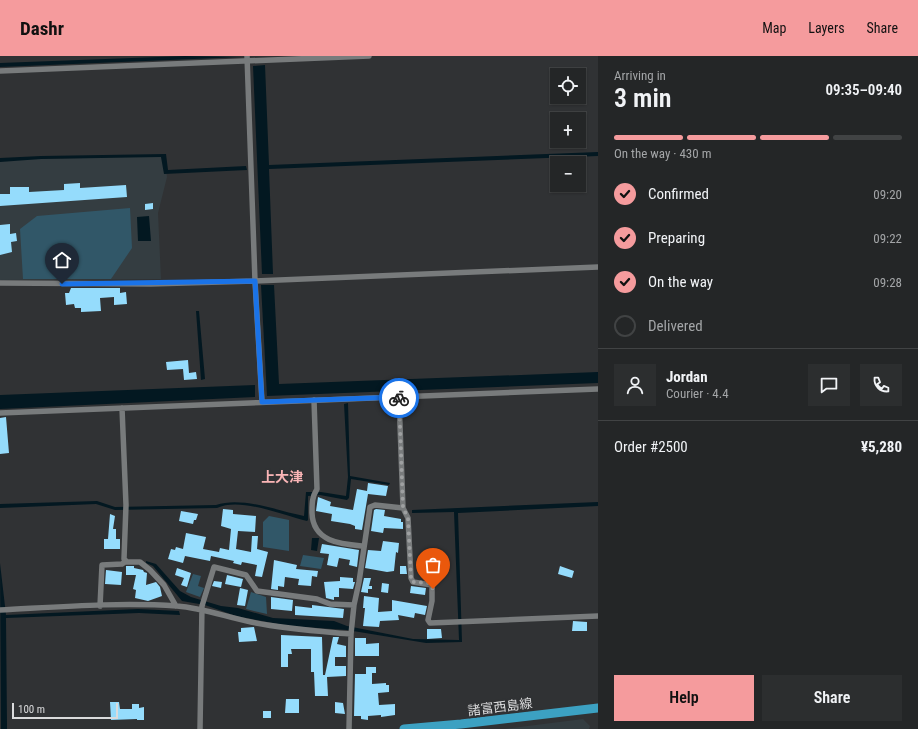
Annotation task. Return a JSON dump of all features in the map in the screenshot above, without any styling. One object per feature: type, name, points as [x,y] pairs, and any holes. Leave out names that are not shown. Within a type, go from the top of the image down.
[{"type":"main road","name":"諸富西島線","points":[[404,729],[598,708]]},
{"type":"street","points":[[0,72],[247,58],[369,56]]},
{"type":"street","points":[[247,58],[255,281],[262,402]]},
{"type":"street","points":[[0,283],[151,284],[598,267]]},
{"type":"street","points":[[0,413],[598,389]]},
{"type":"street","points":[[399,397],[403,508],[408,518],[411,578],[412,582],[429,583],[433,589],[428,620],[430,623],[598,616]]},
{"type":"street","points":[[314,400],[317,489],[314,494],[312,516],[316,527],[322,536],[330,541],[363,546]]},
{"type":"street","points":[[122,408],[126,508],[124,559],[126,561]]},
{"type":"street","points":[[349,729],[351,633],[354,605],[359,582],[363,546],[370,507],[375,505],[403,508]]},
{"type":"street","points":[[100,606],[102,565],[122,564],[126,561],[140,562],[150,570],[164,585],[176,606]]},
{"type":"street","points":[[200,729],[202,608],[214,567],[246,575],[257,591],[317,599],[330,604],[354,605]]},
{"type":"street","points":[[3,610],[100,606],[176,606],[202,608],[235,619],[279,628],[351,633]]},
{"type":"shaded area","points":[[185,56],[242,57],[0,67],[0,63]]},
{"type":"shaded area","points":[[265,65],[269,165],[598,152],[598,156],[550,156],[550,158],[269,169],[273,274],[262,274],[253,66]]},
{"type":"shaded area","points":[[166,154],[168,170],[246,166],[247,170],[164,174],[161,157],[41,159],[0,162],[0,158],[41,156]]},
{"type":"shaded area","points":[[164,156],[167,177],[158,213],[161,279],[0,280],[0,160]]},
{"type":"shaded area","points":[[130,208],[132,248],[111,279],[23,279],[20,229],[37,216]]},
{"type":"shaded area","points":[[149,216],[151,241],[138,241],[137,217]]},
{"type":"shaded area","points":[[261,285],[274,285],[279,384],[598,372],[598,383],[267,396]]},
{"type":"shaded area","points":[[196,311],[199,311],[205,379],[201,380]]},
{"type":"shaded area","points":[[255,385],[255,397],[0,409],[0,395]]},
{"type":"shaded area","points":[[348,403],[350,476],[390,483],[389,485],[351,479],[349,498],[347,500],[320,495],[308,496],[307,521],[261,508],[237,505],[226,505],[217,508],[115,510],[96,504],[0,508],[0,504],[97,501],[115,507],[216,505],[237,502],[260,505],[304,516],[306,492],[321,492],[346,496],[348,477],[344,404]]},
{"type":"shaded area","points":[[598,502],[598,506],[458,513],[462,642],[426,643],[347,630],[289,626],[236,616],[205,605],[182,601],[153,566],[146,563],[146,561],[156,564],[180,591],[191,597],[221,606],[238,608],[273,618],[334,621],[347,626],[413,639],[459,640],[454,512],[412,513],[412,510]]},
{"type":"shaded area","points":[[269,516],[289,520],[289,551],[263,547],[263,522]]},
{"type":"shaded area","points":[[312,538],[319,538],[317,551],[311,550]]},
{"type":"shaded area","points":[[303,555],[324,558],[321,569],[300,566]]},
{"type":"shaded area","points":[[0,563],[6,615],[138,609],[179,611],[180,615],[139,613],[6,618],[7,729],[1,729]]},
{"type":"shaded area","points":[[193,574],[201,576],[198,586],[204,588],[200,597],[186,592]]},
{"type":"shaded area","points":[[251,592],[266,597],[267,614],[246,609]]},
{"type":"shaded area","points":[[583,719],[590,726],[589,729],[505,729]]},
{"type":"building","points":[[80,183],[80,188],[126,185],[127,197],[0,206],[0,194],[10,194],[10,187],[29,187],[29,192],[64,190],[64,184]]},
{"type":"building","points":[[153,203],[153,209],[145,210],[145,204]]},
{"type":"building","points":[[10,224],[10,234],[16,233],[17,241],[11,242],[12,252],[0,255],[0,225]]},
{"type":"building","points":[[71,288],[120,288],[120,293],[126,292],[127,304],[114,305],[114,297],[100,298],[101,311],[81,312],[81,308],[75,308],[74,304],[66,305],[65,293],[69,293]]},
{"type":"building","points":[[188,360],[189,373],[196,372],[197,379],[184,380],[183,369],[167,370],[166,362]]},
{"type":"building","points":[[6,417],[9,453],[0,454],[0,418]]},
{"type":"building","points":[[368,483],[388,486],[386,496],[368,494],[362,530],[355,529],[355,526],[350,524],[331,521],[332,514],[316,511],[318,497],[331,502],[330,506],[353,510],[357,489],[367,491]]},
{"type":"building","points":[[223,509],[233,510],[233,514],[256,516],[255,532],[238,531],[236,549],[251,552],[252,536],[258,536],[257,549],[268,552],[262,577],[255,576],[257,565],[242,562],[241,565],[233,563],[234,561],[211,556],[210,561],[185,556],[183,563],[168,559],[171,549],[175,550],[176,547],[183,549],[186,533],[206,537],[203,549],[219,552],[220,548],[229,550],[231,529],[221,526]]},
{"type":"building","points":[[374,510],[385,510],[384,516],[401,519],[401,522],[403,522],[403,529],[384,528],[383,533],[371,531]]},
{"type":"building","points":[[181,511],[198,514],[193,524],[179,521]]},
{"type":"building","points":[[110,514],[115,516],[113,529],[116,529],[116,539],[120,539],[120,549],[104,549],[104,539],[108,539]]},
{"type":"building","points":[[383,541],[399,543],[398,553],[396,552],[394,571],[387,572],[365,568],[368,550],[381,551]]},
{"type":"building","points":[[322,544],[359,550],[357,567],[349,565],[350,560],[339,558],[337,567],[327,565],[329,554],[320,553]]},
{"type":"building","points":[[274,560],[297,565],[296,569],[318,571],[317,577],[312,576],[311,586],[298,585],[299,579],[285,577],[284,587],[278,586],[278,590],[271,589]]},
{"type":"building","points":[[126,566],[134,566],[134,568],[143,570],[147,573],[146,585],[156,582],[160,587],[162,596],[148,601],[135,598],[136,590],[133,589],[136,575],[126,575]]},
{"type":"building","points":[[400,566],[406,566],[407,574],[400,574]]},
{"type":"building","points":[[560,566],[574,571],[572,578],[558,574]]},
{"type":"building","points":[[177,568],[191,573],[187,587],[181,585],[184,578],[175,575]]},
{"type":"building","points":[[106,570],[122,572],[121,585],[105,584]]},
{"type":"building","points":[[227,575],[243,579],[241,587],[225,584]]},
{"type":"building","points":[[340,577],[353,578],[353,582],[355,582],[353,589],[339,588],[339,597],[334,597],[334,600],[326,598],[324,582],[340,581]]},
{"type":"building","points":[[364,578],[371,578],[369,586],[372,586],[372,589],[368,589],[368,593],[361,592]]},
{"type":"building","points":[[214,581],[222,582],[221,588],[212,586]]},
{"type":"building","points":[[382,583],[389,584],[388,593],[381,592]]},
{"type":"building","points":[[411,586],[426,588],[425,595],[410,593]]},
{"type":"building","points":[[240,588],[248,590],[245,606],[237,605]]},
{"type":"building","points":[[364,596],[379,598],[378,612],[392,611],[392,600],[427,606],[425,615],[415,613],[414,618],[398,615],[399,620],[380,621],[379,627],[363,626],[365,608],[363,608]]},
{"type":"building","points":[[271,597],[293,600],[292,611],[271,609]]},
{"type":"building","points":[[312,605],[344,609],[343,618],[295,615],[295,606],[312,608]]},
{"type":"building","points":[[573,621],[587,622],[587,631],[572,631]]},
{"type":"building","points":[[254,627],[257,641],[239,642],[238,632],[241,632],[241,628]]},
{"type":"building","points":[[427,629],[441,629],[442,638],[427,639]]},
{"type":"building","points":[[281,635],[322,637],[323,675],[325,675],[333,637],[339,637],[337,644],[346,646],[346,657],[335,657],[335,666],[346,666],[346,676],[327,677],[328,696],[315,696],[314,672],[311,672],[311,649],[291,649],[292,654],[288,654],[288,667],[281,667]]},
{"type":"building","points":[[355,638],[366,638],[366,644],[379,643],[379,656],[355,656]]},
{"type":"building","points":[[366,667],[376,667],[376,673],[372,673],[372,684],[386,683],[386,685],[389,685],[389,692],[378,693],[379,705],[395,704],[395,715],[381,717],[381,715],[368,716],[368,720],[361,719],[361,716],[354,716],[355,674],[366,674]]},
{"type":"building","points":[[286,699],[299,699],[299,713],[285,713]]},
{"type":"building","points":[[110,702],[119,702],[120,709],[132,709],[132,704],[139,704],[139,708],[144,707],[144,720],[111,720]]},
{"type":"building","points":[[335,702],[343,703],[345,714],[335,713]]},
{"type":"building","points":[[263,711],[271,711],[271,718],[263,718]]},
{"type":"way so far","points":[[399,398],[403,508],[408,518],[411,578],[412,582],[429,583],[432,585],[433,589]]},
{"type":"district","name":"上大津","points":[[282,477]]},
{"type":"route","points":[[62,284],[151,284],[255,281],[262,402],[399,398]]}]
